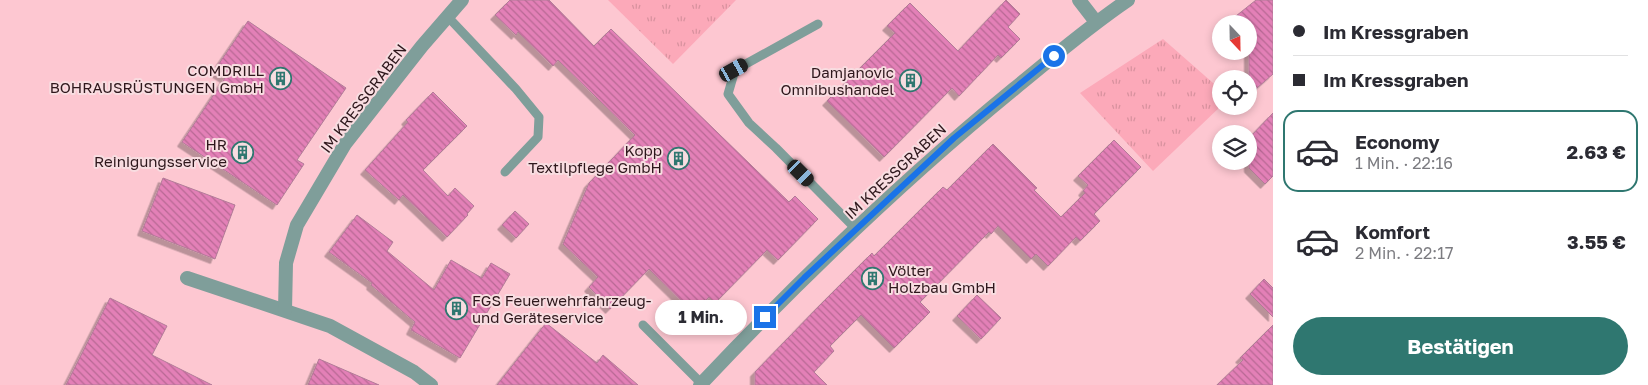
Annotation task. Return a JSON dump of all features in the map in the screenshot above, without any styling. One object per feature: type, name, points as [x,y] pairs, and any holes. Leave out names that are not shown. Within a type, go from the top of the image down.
[{"type":"street","name":"IM KRESSGRABEN","points":[[285,310],[286,263],[298,225],[345,144],[422,46],[462,0]]},
{"type":"street","points":[[1079,0],[1096,22]]},
{"type":"street","name":"IM KRESSGRABEN","points":[[701,384],[804,278],[954,138],[1096,22],[1128,0]]},
{"type":"street","points":[[187,278],[330,326],[414,372],[432,385]]},
{"type":"lane","points":[[448,17],[539,116],[538,136],[505,172]]},
{"type":"lane","points":[[818,24],[734,70],[728,94],[749,123],[856,229]]},
{"type":"lane","points":[[643,325],[701,384]]},
{"type":"green space","points":[[608,0],[736,0],[673,64]]},
{"type":"green space","points":[[1163,39],[1212,82],[1212,115],[1153,171],[1080,93]]},
{"type":"building","name":"Kopp Textilpflege GmbH","points":[[510,0],[549,0],[594,46],[611,29],[789,202],[795,196],[818,219],[778,260],[767,250],[715,303],[709,297],[694,313],[649,269],[610,309],[589,287],[598,277],[563,244],[589,183],[635,135],[558,60],[553,66],[518,32],[516,35],[495,15]]},
{"type":"building","name":"Damjanovic Omnibushandel","points":[[1006,0],[1020,14],[1008,27],[1020,39],[1001,58],[998,55],[959,96],[952,88],[884,157],[827,101],[895,33],[887,26],[910,3],[958,51]]},
{"type":"building","points":[[1256,0],[1273,0],[1273,74],[1257,88],[1257,70],[1249,70],[1249,60],[1258,60],[1258,15],[1237,15]]},
{"type":"building","points":[[248,21],[346,88],[297,160],[304,164],[277,205],[182,142],[225,78],[214,71]]},
{"type":"building","points":[[433,92],[467,126],[423,170],[448,196],[455,188],[474,206],[447,237],[403,195],[399,200],[365,170],[408,122],[406,120]]},
{"type":"building","points":[[1273,113],[1273,176],[1265,184],[1251,170],[1257,170],[1257,130]]},
{"type":"building","points":[[1114,140],[1141,167],[1094,214],[1100,221],[1080,241],[1076,237],[1048,266],[1036,254],[1031,259],[998,226],[991,234],[989,232],[920,302],[930,312],[894,348],[861,315],[830,346],[834,351],[814,372],[827,385],[755,385],[755,372],[820,305],[872,253],[874,256],[943,187],[947,190],[993,144],[1037,188],[1034,190],[1061,217],[1085,193],[1083,191],[1088,185],[1078,176]]},
{"type":"building","points":[[163,178],[235,205],[215,259],[142,231]]},
{"type":"building","points":[[515,211],[529,224],[516,238],[502,225]]},
{"type":"building","points":[[357,215],[393,242],[387,251],[434,290],[451,260],[482,278],[491,263],[510,274],[460,358],[411,330],[415,322],[371,285],[372,283],[329,252]]},
{"type":"building","points":[[1264,279],[1273,288],[1273,317],[1250,294]]},
{"type":"building","points":[[977,295],[1001,318],[981,339],[957,316]]},
{"type":"building","points":[[110,298],[167,326],[152,355],[212,385],[66,385]]},
{"type":"building","points":[[546,323],[597,363],[603,355],[638,385],[497,385]]},
{"type":"building","points":[[1273,325],[1273,385],[1217,385],[1243,360],[1240,358]]},
{"type":"building","points":[[319,359],[379,385],[308,385]]},
{"type":"place","name":"COMDRILL BOHRAUSRÜSTUNGEN GmbH","points":[[280,79]]},
{"type":"place","name":"Damjanovic Omnibushandel","points":[[910,81]]},
{"type":"place","name":"HR Reinigungsservice","points":[[243,153]]},
{"type":"place","name":"Kopp Textilpflege GmbH","points":[[678,159]]},
{"type":"place","name":"Völter Holzbau GmbH","points":[[872,279]]},
{"type":"place","name":"FGS Feuerwehrfahrzeug- und Geräteservice","points":[[456,309]]},
{"type":"route","points":[[765,317],[954,138],[1054,56]]}]
